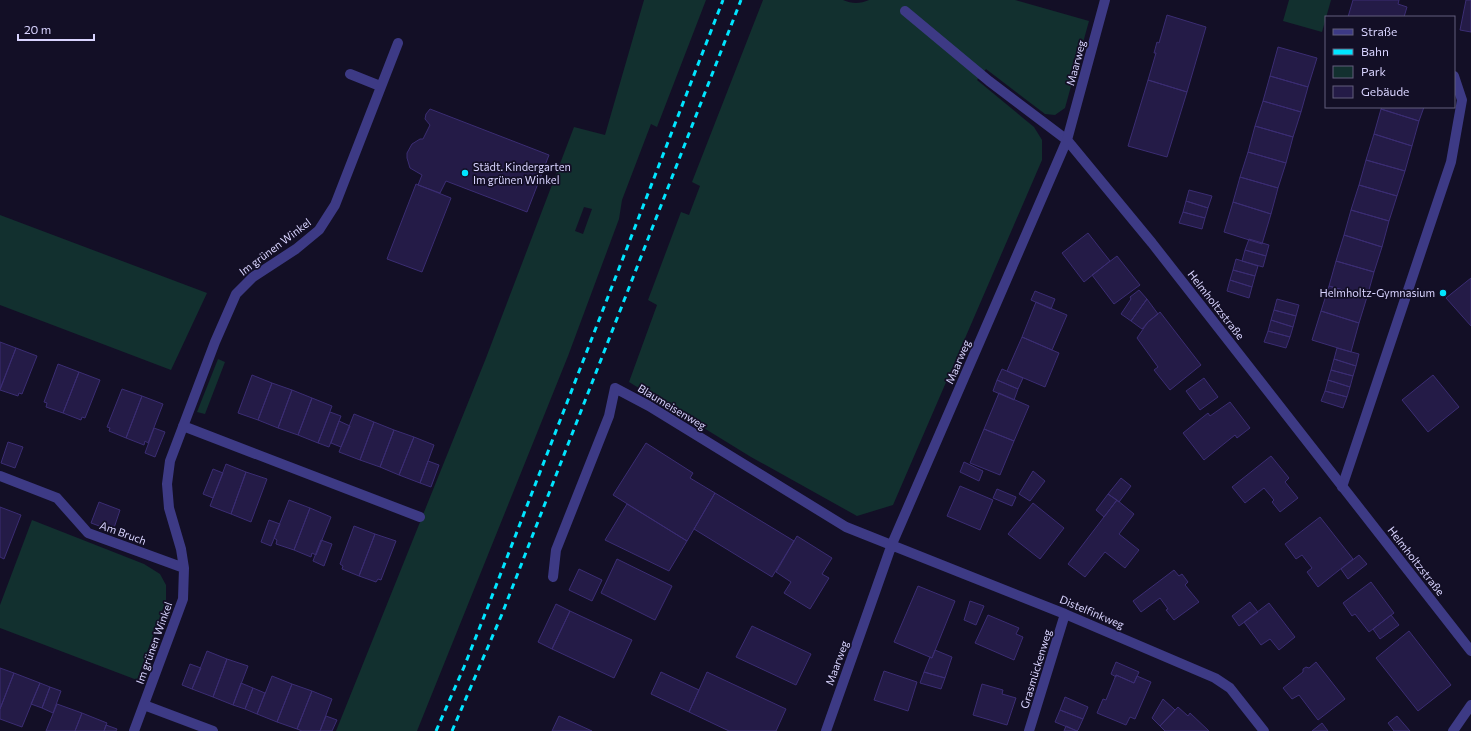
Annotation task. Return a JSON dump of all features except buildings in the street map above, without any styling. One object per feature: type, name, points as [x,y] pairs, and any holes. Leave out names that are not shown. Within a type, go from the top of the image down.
[{"type":"street","name":"Maarweg","points":[[826,731],[892,544],[1067,140],[1104,0]]},
{"type":"street","name":"Helmholtzstraße","points":[[906,11],[989,82],[1067,140],[1152,243],[1471,651]]},
{"type":"street","name":"Im grünen Winkel","points":[[134,731],[183,599],[184,568],[181,550],[169,508],[167,484],[170,461],[215,342],[236,294],[252,277],[296,249],[319,230],[335,205],[398,43]]},
{"type":"street","points":[[350,74],[380,86]]},
{"type":"street","points":[[1342,486],[1451,162],[1462,100],[1455,79]]},
{"type":"street","name":"Blaumeisenweg","points":[[553,577],[556,550],[609,416],[615,388],[649,406],[846,527],[892,544]]},
{"type":"street","points":[[183,426],[420,516]]},
{"type":"street","name":"Am Bruch","points":[[0,476],[57,498],[88,533],[184,568]]},
{"type":"street","name":"Distelfinkweg","points":[[892,544],[1065,614],[1215,678],[1230,688],[1264,731]]},
{"type":"street","name":"Grasmückenweg","points":[[1029,731],[1065,614]]},
{"type":"street","points":[[144,705],[213,731]]},
{"type":"street","points":[[1453,731],[1471,705]]},
{"type":"green space","points":[[644,0],[706,0],[657,127],[651,124],[622,200],[619,219],[568,356],[417,731],[336,731],[486,358],[574,127],[605,135]],"holes":[[[584,207],[592,209],[583,234],[575,231]]]},
{"type":"green space","points":[[763,0],[843,0],[856,3],[869,0],[1015,0],[1089,21],[1065,108],[1055,115],[1045,114],[986,69],[977,80],[1034,127],[1042,140],[1042,160],[893,505],[857,516],[751,457],[629,382],[657,305],[648,300],[681,212],[689,215],[700,186],[692,182]]},
{"type":"green space","points":[[1289,0],[1331,0],[1326,16],[1325,16],[1322,32],[1283,21]]},
{"type":"green space","points":[[0,215],[207,293],[171,370],[0,305]]},
{"type":"green space","points":[[218,359],[225,362],[205,414],[197,412]]},
{"type":"green space","points":[[32,520],[144,564],[160,574],[166,585],[166,600],[137,680],[0,628],[0,605]]},
{"type":"railway","points":[[436,731],[487,609],[723,0]]},
{"type":"railway","points":[[452,731],[502,614],[741,0]]},
{"type":"place","name":"Städt. Kindergarten Im grünen Winkel","points":[[465,173]]},
{"type":"place","name":"Helmholtz-Gymnasium","points":[[1443,293]]}]
